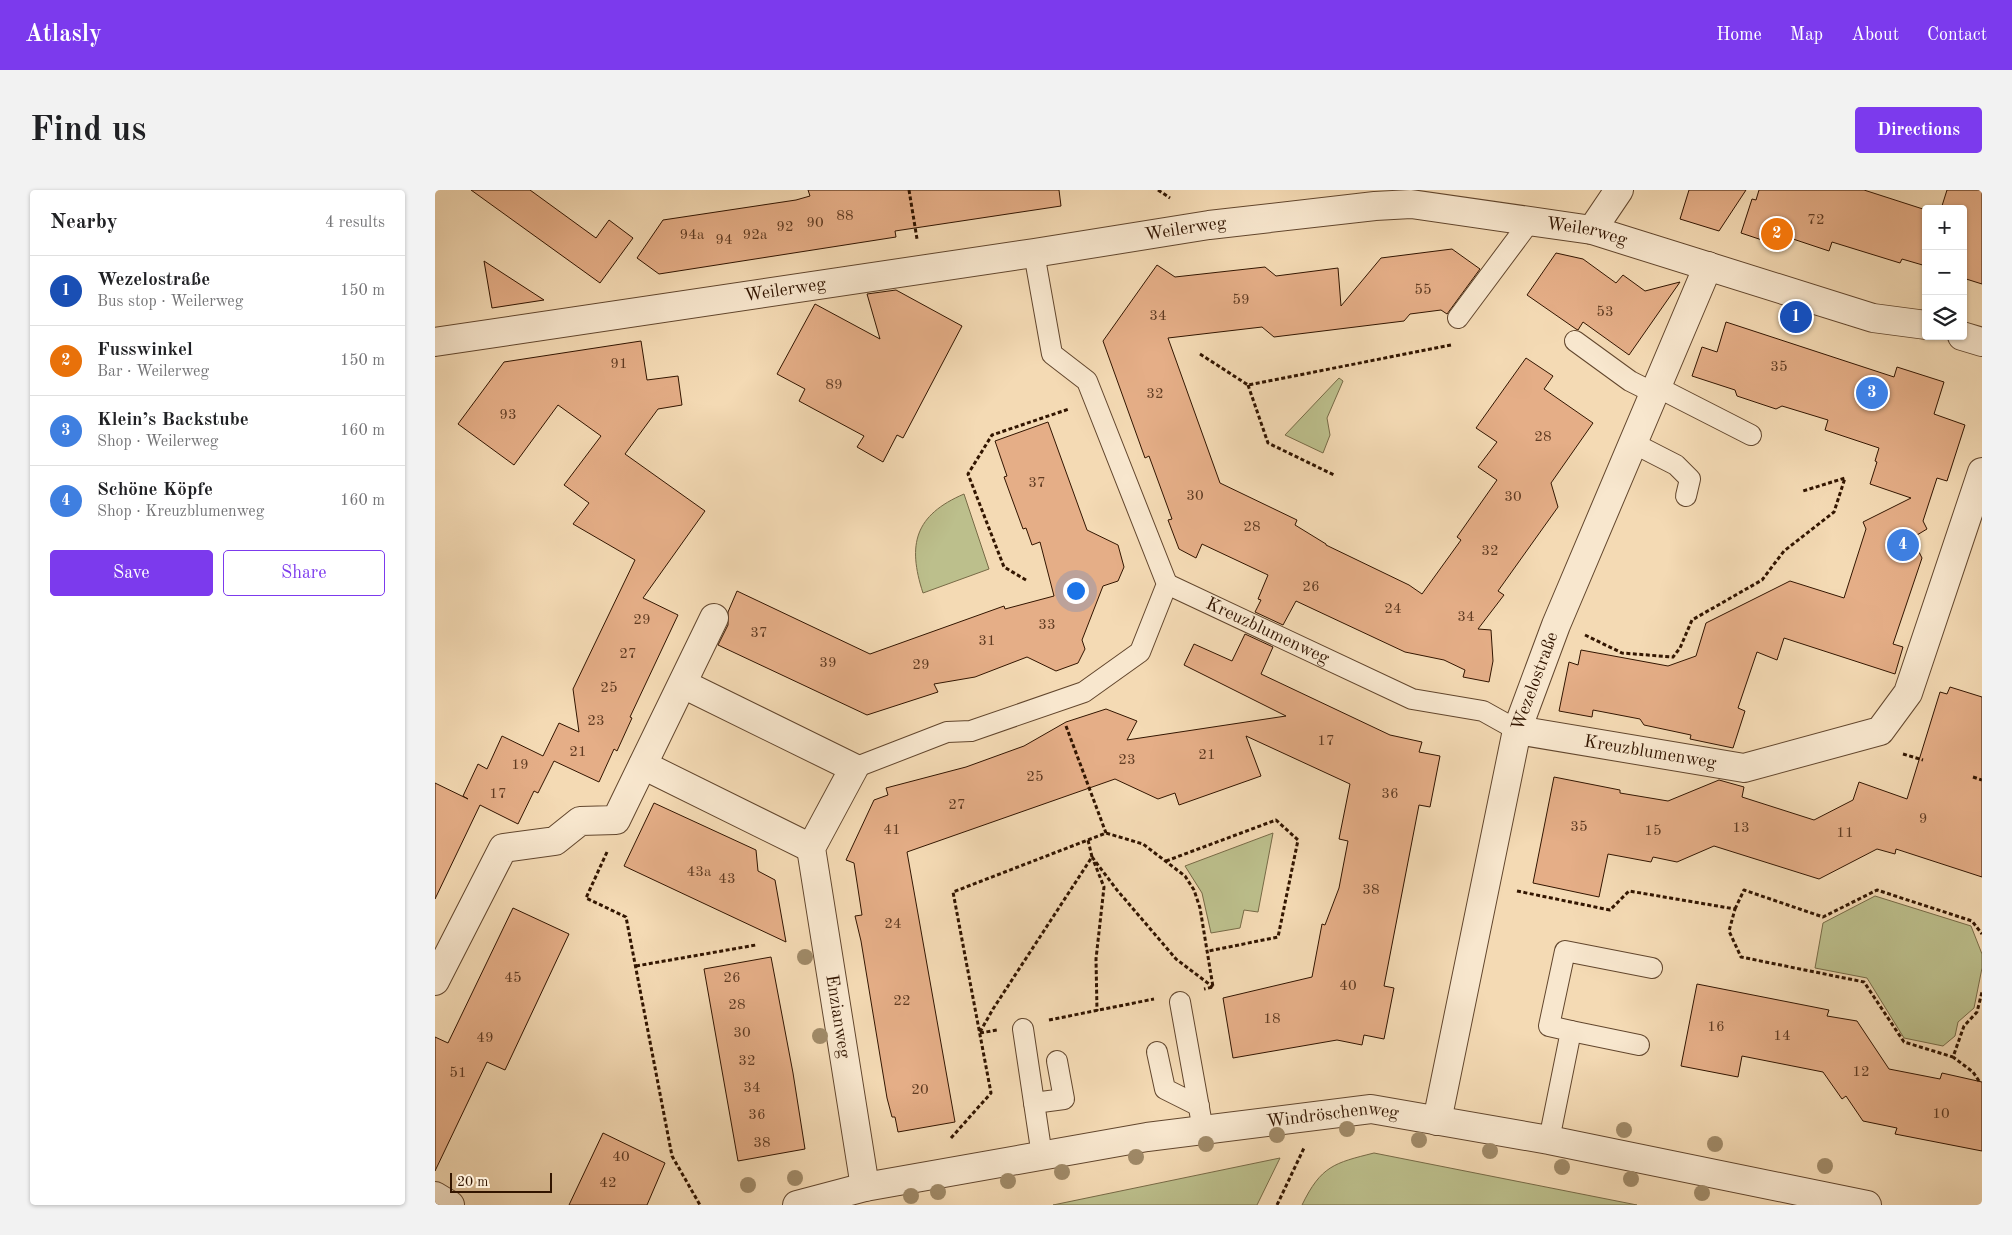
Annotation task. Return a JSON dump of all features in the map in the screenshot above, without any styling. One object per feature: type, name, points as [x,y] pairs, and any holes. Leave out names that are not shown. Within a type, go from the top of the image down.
[{"type":"street","points":[[1592,230],[1619,190]]},
{"type":"street","name":"Weilerweg","points":[[435,342],[922,268],[1034,254],[1209,224],[1375,206],[1411,204],[1592,230],[1873,318],[1922,325]]},
{"type":"street","name":"Wezelostraße","points":[[1437,1121],[1517,730],[1556,625],[1709,266]]},
{"type":"street","points":[[1967,338],[1982,342]]},
{"type":"street","name":"Kreuzblumenweg","points":[[1517,730],[1744,768],[1880,731],[1908,693],[1982,472]]},
{"type":"street","points":[[435,981],[503,848],[555,842],[580,821],[616,820],[714,618]]},
{"type":"street","points":[[643,765],[811,848],[854,768],[683,684]]},
{"type":"street","name":"Enzianweg","points":[[811,848],[865,1187]]},
{"type":"street","name":"Windröschenweg","points":[[797,1205],[865,1187],[1147,1137],[1201,1118],[1319,1116],[1371,1109],[1549,1140],[1867,1205]]},
{"type":"street","points":[[435,1196],[450,1205]]},
{"type":"lane","points":[[1458,318],[1531,220]]},
{"type":"lane","points":[[854,768],[947,732],[971,731],[1084,692],[1140,652],[1167,584],[1087,382],[1053,354],[1034,254]]},
{"type":"lane","points":[[1575,341],[1630,382],[1656,390],[1751,435]]},
{"type":"lane","points":[[1633,443],[1676,465],[1689,479],[1686,496]]},
{"type":"lane","name":"Kreuzblumenweg","points":[[1167,584],[1411,699],[1483,712],[1517,730]]},
{"type":"lane","points":[[1639,1045],[1549,1026],[1565,952],[1652,968]]},
{"type":"lane","points":[[1188,996],[1201,1118]]},
{"type":"lane","points":[[1023,1029],[1042,1156]]},
{"type":"lane","points":[[1549,1140],[1571,1031]]},
{"type":"lane","points":[[1157,1052],[1165,1088],[1201,1118]]},
{"type":"lane","points":[[1034,1103],[1064,1099],[1057,1061]]},
{"type":"path","points":[[909,190],[922,268]]},
{"type":"path","points":[[1247,385],[1453,345]]},
{"type":"path","points":[[1200,354],[1247,385],[1268,443],[1334,476]]},
{"type":"path","points":[[1025,580],[1003,567],[968,474],[992,436],[1095,400]]},
{"type":"path","points":[[1556,625],[1593,638],[1623,652],[1673,657],[1681,648],[1692,620],[1762,580],[1784,551],[1834,512],[1845,478],[1803,490]]},
{"type":"path","points":[[1057,702],[1106,834]]},
{"type":"path","points":[[1973,777],[1982,780]]},
{"type":"path","points":[[616,820],[615,834],[586,898],[626,917],[672,1156],[700,1205]]},
{"type":"path","points":[[1165,861],[1276,820],[1297,840],[1278,937],[1209,951]]},
{"type":"path","points":[[947,1142],[991,1093],[953,892],[1106,834],[1143,844],[1185,876],[1194,890],[1200,908],[1209,951],[1213,987]]},
{"type":"path","points":[[1088,840],[1092,857],[1104,887],[1096,959],[1097,1011]]},
{"type":"path","points":[[1092,857],[1117,890],[1176,958],[1213,987]]},
{"type":"path","points":[[980,1033],[993,1009],[1092,857]]},
{"type":"path","points":[[1486,885],[1610,910],[1629,891],[1735,910]]},
{"type":"path","points":[[1979,1082],[1973,1072],[1953,1057],[1903,1042],[1864,982],[1741,957],[1729,931],[1735,910],[1744,890],[1823,917],[1877,890],[1972,921],[1982,934]]},
{"type":"path","points":[[636,966],[757,946]]},
{"type":"path","points":[[1188,996],[1213,987]]},
{"type":"path","points":[[1953,1057],[1964,1026],[1977,1012],[1982,992]]},
{"type":"path","points":[[1048,1020],[1159,998]]},
{"type":"path","points":[[980,1033],[999,1029]]},
{"type":"path","points":[[1277,1205],[1319,1116]]},
{"type":"green space","points":[[1339,378],[1343,381],[1327,418],[1330,435],[1323,453],[1285,435]]},
{"type":"green space","points":[[964,494],[989,569],[923,593],[916,560],[916,546],[919,533],[925,522],[935,511]]},
{"type":"green space","points":[[1273,833],[1258,912],[1244,910],[1240,928],[1211,933],[1202,893],[1185,866]]},
{"type":"green space","points":[[1875,896],[1971,926],[1982,954],[1982,968],[1974,1008],[1958,1022],[1955,1036],[1943,1046],[1904,1038],[1867,978],[1815,968],[1823,923]]},
{"type":"green space","points":[[1374,1153],[1637,1205],[1302,1205],[1316,1182],[1330,1168]]},
{"type":"green space","points":[[1280,1158],[1257,1205],[1053,1205]]},
{"type":"building","points":[[471,190],[530,190],[596,238],[609,220],[633,238],[600,283]]},
{"type":"building","points":[[808,190],[1059,190],[1061,206],[895,231],[896,237],[659,274],[637,258],[663,220],[796,200],[810,196]]},
{"type":"building","points":[[1689,190],[1746,190],[1719,231],[1680,219]]},
{"type":"building","points":[[1759,190],[1864,190],[1922,209],[1922,265],[1902,259],[1900,263],[1832,242],[1829,251],[1787,237],[1783,247],[1741,233],[1752,199],[1756,200]]},
{"type":"building","points":[[1947,190],[1982,190],[1982,284],[1967,279],[1967,205],[1942,205]]},
{"type":"building","points":[[1452,249],[1480,269],[1447,314],[1441,310],[1410,314],[1404,321],[1274,337],[1262,327],[1168,338],[1220,483],[1297,520],[1295,525],[1326,545],[1409,585],[1422,594],[1461,540],[1457,537],[1497,480],[1478,467],[1497,442],[1476,428],[1526,358],[1553,376],[1544,389],[1593,423],[1551,483],[1558,507],[1498,591],[1504,595],[1478,629],[1491,630],[1493,661],[1489,682],[1463,677],[1465,670],[1444,660],[1405,652],[1296,601],[1283,625],[1255,612],[1261,600],[1258,599],[1268,575],[1202,544],[1196,558],[1179,549],[1168,520],[1172,519],[1149,456],[1145,458],[1103,341],[1157,265],[1175,277],[1265,267],[1276,276],[1338,268],[1341,306],[1381,258]]},
{"type":"building","points":[[1556,253],[1583,259],[1616,283],[1623,275],[1645,291],[1680,282],[1629,355],[1583,322],[1578,330],[1527,295]]},
{"type":"building","points":[[484,261],[544,300],[492,308]]},
{"type":"building","points":[[896,290],[962,326],[903,438],[897,435],[883,462],[857,447],[864,436],[799,401],[805,389],[777,374],[815,304],[880,339],[867,294]]},
{"type":"building","points":[[1726,322],[1894,377],[1897,367],[1944,382],[1934,414],[1965,425],[1947,481],[1937,478],[1923,521],[1927,529],[1912,538],[1922,558],[1893,644],[1903,647],[1895,674],[1784,638],[1777,660],[1757,652],[1738,708],[1745,711],[1733,748],[1690,739],[1691,735],[1644,725],[1640,719],[1593,710],[1592,717],[1559,711],[1569,662],[1578,665],[1581,650],[1668,666],[1696,656],[1706,623],[1790,581],[1844,598],[1866,529],[1863,522],[1911,498],[1870,484],[1879,448],[1825,430],[1828,420],[1782,406],[1776,409],[1737,396],[1735,390],[1692,376],[1702,347],[1717,352]]},
{"type":"building","points":[[641,341],[647,380],[678,376],[682,405],[658,409],[625,454],[705,511],[643,598],[678,615],[630,717],[632,718],[617,751],[614,749],[599,782],[554,761],[538,793],[534,791],[518,824],[480,805],[435,899],[435,783],[468,799],[463,796],[478,764],[487,769],[502,736],[543,756],[559,723],[579,732],[573,689],[635,560],[573,524],[589,503],[564,485],[601,436],[558,405],[514,465],[458,424],[504,362]]},
{"type":"building","points":[[1048,422],[1087,530],[1118,545],[1124,567],[1118,581],[1103,586],[1082,640],[1085,649],[1078,663],[1056,671],[1027,657],[975,677],[934,684],[938,692],[867,715],[718,645],[728,625],[728,612],[737,591],[870,654],[1004,606],[1005,609],[1054,596],[1040,542],[1032,545],[1026,528],[1023,529],[1004,477],[1007,476],[995,441]]},
{"type":"building","points":[[1245,634],[1273,647],[1261,674],[1390,735],[1422,742],[1419,752],[1440,756],[1430,807],[1419,805],[1384,986],[1394,988],[1384,1039],[1364,1035],[1362,1045],[1337,1040],[1233,1058],[1223,998],[1312,977],[1322,924],[1325,925],[1339,888],[1348,841],[1339,839],[1350,784],[1246,736],[1261,776],[1179,805],[1175,793],[1158,799],[1115,779],[907,852],[955,1122],[898,1132],[895,1117],[892,1117],[887,1098],[861,941],[855,916],[862,915],[854,863],[846,860],[874,800],[888,795],[886,788],[966,767],[1024,746],[1066,722],[1106,709],[1137,721],[1127,740],[1286,716],[1184,665],[1194,644],[1232,661]]},
{"type":"building","points":[[1950,687],[1982,697],[1982,877],[1896,849],[1895,854],[1877,849],[1819,879],[1714,846],[1677,862],[1653,857],[1651,862],[1608,854],[1599,897],[1533,883],[1554,777],[1620,790],[1620,793],[1668,801],[1719,780],[1744,787],[1742,797],[1814,820],[1853,800],[1859,782],[1907,799],[1940,692],[1947,694]]},
{"type":"building","points":[[654,803],[756,850],[758,871],[775,880],[786,942],[624,866]]},
{"type":"building","points":[[513,908],[569,934],[505,1070],[487,1062],[435,1171],[435,1037],[448,1043]]},
{"type":"building","points":[[771,957],[805,1149],[738,1161],[704,969]]},
{"type":"building","points":[[1697,984],[1829,1010],[1827,1016],[1857,1021],[1889,1069],[1940,1079],[1942,1073],[1982,1082],[1982,1151],[1895,1134],[1897,1128],[1863,1121],[1846,1096],[1842,1099],[1823,1072],[1742,1056],[1738,1077],[1681,1066]]},
{"type":"building","points":[[603,1133],[665,1163],[647,1205],[569,1205]]},
{"type":"place","name":"Fusswinkel","points":[[1777,234]]},
{"type":"place","name":"Wezelostraße","points":[[1796,317]]},
{"type":"place","name":"Klein’s Backstube","points":[[1872,393]]},
{"type":"place","name":"Schöne Köpfe","points":[[1903,545]]}]
